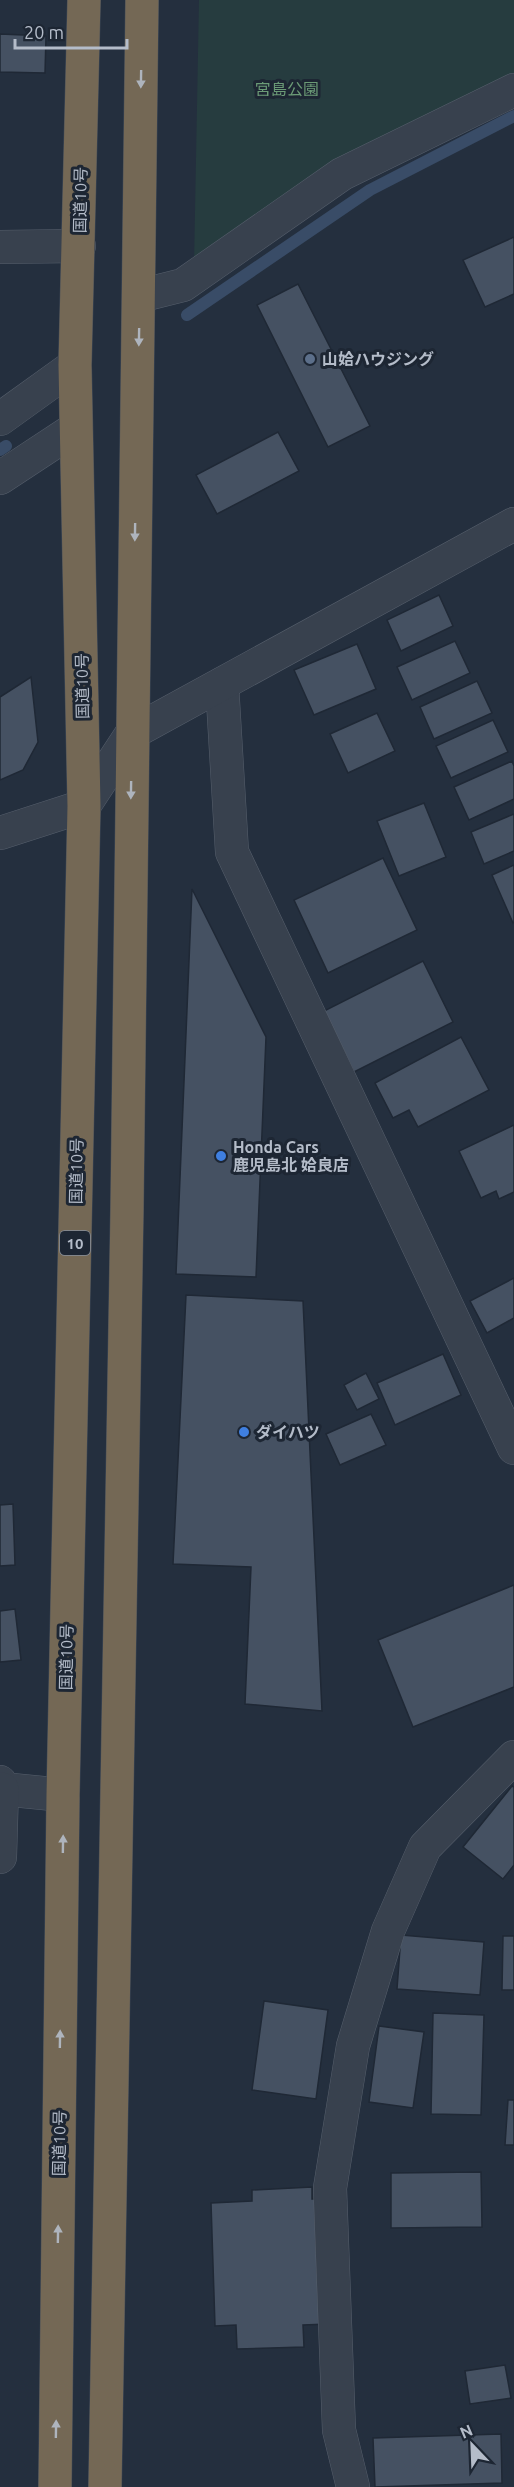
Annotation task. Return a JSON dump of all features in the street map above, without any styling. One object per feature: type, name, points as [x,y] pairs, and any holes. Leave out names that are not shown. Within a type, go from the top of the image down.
[{"type":"highway","name":"国道10号","points":[[55,2487],[63,1795],[84,806],[75,365],[84,0]]},
{"type":"highway","points":[[105,2487],[127,1209],[142,0]]},
{"type":"street","points":[[139,296],[183,285],[342,174],[514,90]]},
{"type":"street","points":[[0,248],[79,246]]},
{"type":"street","points":[[0,419],[75,365]]},
{"type":"street","points":[[0,478],[76,428]]},
{"type":"street","points":[[0,833],[84,806],[132,733],[514,524]]},
{"type":"street","points":[[222,684],[232,852],[514,1448]]},
{"type":"street","points":[[353,2487],[339,2430],[330,2188],[352,2046],[388,1931],[425,1847],[514,1757]]},
{"type":"street","points":[[0,1857],[1,1786],[63,1795]]},
{"type":"green space","name":"宮島公園","points":[[199,0],[514,0],[514,73],[340,161],[194,265]]},
{"type":"building","points":[[0,34],[46,36],[45,73],[0,72]]},
{"type":"building","points":[[514,237],[514,294],[485,307],[463,260]]},
{"type":"building","points":[[298,284],[370,426],[328,447],[257,305]]},
{"type":"building","points":[[278,432],[299,471],[217,514],[196,475]]},
{"type":"building","points":[[439,595],[453,626],[401,651],[387,620]]},
{"type":"building","points":[[455,641],[470,673],[412,700],[397,667]]},
{"type":"building","points":[[357,644],[376,689],[314,715],[294,670]]},
{"type":"building","points":[[31,677],[38,742],[23,770],[0,780],[0,697]]},
{"type":"building","points":[[477,681],[492,713],[434,739],[420,707]]},
{"type":"building","points":[[377,713],[395,751],[348,773],[330,734]]},
{"type":"building","points":[[493,720],[508,752],[451,778],[436,746]]},
{"type":"building","points":[[512,761],[514,799],[469,820],[454,787]]},
{"type":"building","points":[[424,803],[446,857],[399,876],[377,821]]},
{"type":"building","points":[[514,814],[514,851],[484,864],[471,832]]},
{"type":"building","points":[[383,858],[417,930],[328,973],[294,900]]},
{"type":"building","points":[[514,865],[514,922],[513,923],[492,875]]},
{"type":"building","name":"Honda Cars 鹿児島北 姶良店","points":[[192,889],[266,1037],[256,1277],[176,1274]]},
{"type":"building","points":[[423,961],[453,1022],[354,1072],[324,1011]]},
{"type":"building","points":[[461,1037],[489,1090],[418,1127],[409,1110],[393,1118],[375,1083]]},
{"type":"building","points":[[514,1125],[514,1192],[499,1199],[496,1191],[481,1198],[459,1151]]},
{"type":"building","points":[[514,1278],[514,1318],[487,1333],[470,1301]]},
{"type":"building","name":"ダイハツ","points":[[186,1295],[303,1301],[322,1711],[245,1704],[251,1567],[173,1564]]},
{"type":"building","points":[[443,1354],[461,1395],[395,1425],[377,1383]]},
{"type":"building","points":[[366,1373],[379,1399],[357,1410],[344,1385]]},
{"type":"building","points":[[371,1414],[386,1445],[340,1465],[326,1434]]},
{"type":"building","points":[[13,1504],[15,1565],[0,1566],[0,1505]]},
{"type":"building","points":[[514,1585],[514,1687],[413,1727],[378,1640]]},
{"type":"building","points":[[15,1609],[21,1660],[0,1662],[0,1611]]},
{"type":"building","points":[[512,1786],[514,1787],[514,1865],[503,1879],[463,1847]]},
{"type":"building","points":[[401,1935],[484,1942],[480,1995],[397,1989]]},
{"type":"building","points":[[503,1936],[514,1936],[514,1990],[502,1990]]},
{"type":"building","points":[[264,2001],[328,2010],[316,2099],[252,2090]]},
{"type":"building","points":[[433,2013],[484,2015],[481,2115],[431,2114]]},
{"type":"building","points":[[379,2026],[424,2032],[413,2108],[369,2102]]},
{"type":"building","points":[[508,2100],[514,2100],[514,2145],[505,2145]]},
{"type":"building","points":[[481,2172],[482,2227],[391,2228],[391,2173]]},
{"type":"building","points":[[312,2187],[312,2199],[324,2199],[329,2324],[303,2325],[304,2347],[237,2349],[236,2325],[215,2326],[211,2203],[252,2201],[252,2190]]},
{"type":"building","points":[[505,2365],[511,2398],[470,2404],[465,2371]]},
{"type":"building","points":[[501,2434],[502,2483],[375,2487],[373,2438]]},
{"type":"waterway","points":[[187,315],[370,190],[514,116]]},
{"type":"waterway","points":[[0,450],[6,446]]},
{"type":"place","name":"山姶ハウジング","points":[[310,359]]},
{"type":"place","name":"Honda Cars 鹿児島北 姶良店","points":[[221,1156]]},
{"type":"place","name":"ダイハツ","points":[[244,1432]]}]
